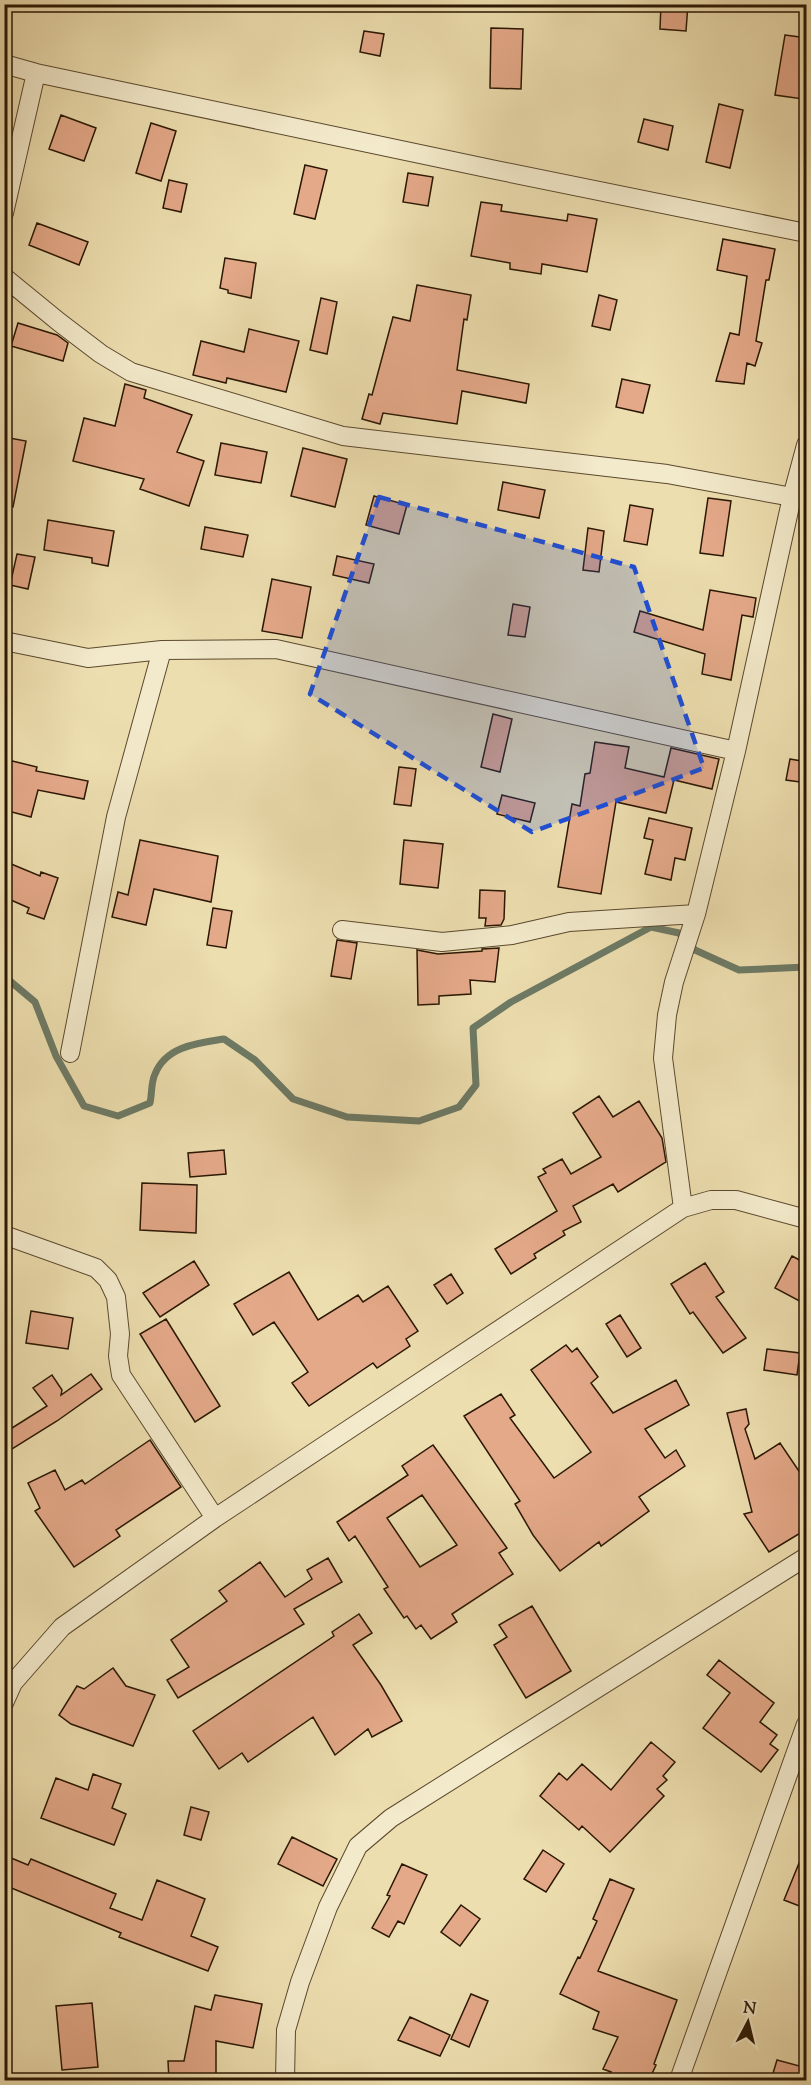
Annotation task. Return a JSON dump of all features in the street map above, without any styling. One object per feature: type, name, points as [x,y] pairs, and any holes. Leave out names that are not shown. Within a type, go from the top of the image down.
[{"type":"street","points":[[4,64],[36,73],[491,170],[807,233]]},
{"type":"street","points":[[4,213],[36,73]]},
{"type":"street","points":[[4,277],[101,354],[131,372],[343,436],[667,474],[792,497]]},
{"type":"street","points":[[683,1208],[663,1058],[667,1015],[736,751],[792,497],[807,445]]},
{"type":"street","points":[[4,641],[88,658],[162,650],[276,649],[736,751]]},
{"type":"street","points":[[70,1053],[116,817],[162,650]]},
{"type":"street","points":[[342,930],[442,942],[512,935],[569,922],[693,921]]},
{"type":"street","points":[[4,1703],[14,1683],[62,1627],[215,1518],[683,1208],[711,1200],[736,1200],[807,1219]]},
{"type":"street","points":[[4,1234],[96,1268],[108,1280],[116,1297],[121,1375],[215,1518]]},
{"type":"street","points":[[285,2080],[286,2030],[300,1982],[328,1907],[358,1846],[391,1818],[807,1557]]},
{"type":"street","points":[[679,2080],[807,1724]]},
{"type":"highlighted area","points":[[379,497],[634,567],[704,768],[532,832],[310,694]]},
{"type":"building","points":[[661,4],[688,4],[686,31],[660,29]]},
{"type":"building","points":[[491,28],[523,29],[521,89],[490,88]]},
{"type":"building","points":[[364,31],[384,34],[380,56],[360,52]]},
{"type":"building","points":[[785,35],[807,38],[807,79],[803,99],[775,95]]},
{"type":"building","points":[[719,104],[743,110],[730,168],[706,162]]},
{"type":"building","points":[[61,115],[96,128],[84,161],[49,149]]},
{"type":"building","points":[[644,119],[673,126],[668,150],[638,142]]},
{"type":"building","points":[[151,123],[176,131],[161,181],[136,173]]},
{"type":"building","points":[[305,165],[327,170],[315,219],[294,214]]},
{"type":"building","points":[[408,173],[433,177],[428,206],[403,202]]},
{"type":"building","points":[[169,180],[187,184],[181,212],[163,208]]},
{"type":"building","points":[[481,202],[502,205],[501,211],[567,221],[568,214],[597,219],[587,272],[542,264],[541,274],[510,269],[510,263],[471,256]]},
{"type":"building","points":[[37,223],[88,242],[79,265],[29,245]]},
{"type":"building","points":[[723,239],[775,249],[769,280],[766,280],[756,341],[762,343],[755,366],[747,363],[744,384],[716,381],[730,333],[739,335],[747,276],[717,270]]},
{"type":"building","points":[[225,258],[256,263],[251,298],[228,293],[228,290],[220,288]]},
{"type":"building","points":[[417,285],[471,295],[467,320],[464,319],[457,370],[529,384],[526,403],[462,391],[457,424],[383,413],[380,424],[362,419],[369,394],[372,395],[393,317],[410,321]]},
{"type":"building","points":[[599,295],[617,300],[610,330],[592,326]]},
{"type":"building","points":[[321,298],[337,302],[327,354],[310,350]]},
{"type":"building","points":[[18,323],[57,335],[68,343],[63,361],[11,346]]},
{"type":"building","points":[[249,329],[299,341],[286,392],[227,378],[226,383],[193,375],[201,341],[244,352]]},
{"type":"building","points":[[622,379],[650,385],[643,413],[616,407]]},
{"type":"building","points":[[125,384],[146,390],[144,398],[192,415],[177,452],[204,461],[189,506],[140,489],[144,479],[73,461],[84,418],[115,426]]},
{"type":"building","points":[[4,437],[26,441],[13,507],[4,506]]},
{"type":"building","points":[[221,443],[267,452],[261,483],[215,475]]},
{"type":"building","points":[[303,448],[347,459],[335,507],[291,496]]},
{"type":"building","points":[[503,482],[545,490],[539,518],[498,510]]},
{"type":"building","points":[[374,496],[407,505],[399,534],[366,525]]},
{"type":"building","points":[[708,498],[731,501],[723,556],[700,553]]},
{"type":"building","points":[[630,505],[653,509],[647,545],[624,541]]},
{"type":"building","points":[[48,520],[114,531],[108,566],[92,563],[92,558],[44,550]]},
{"type":"building","points":[[205,527],[248,535],[243,557],[201,549]]},
{"type":"building","points":[[588,528],[604,531],[599,572],[583,570]]},
{"type":"building","points":[[17,554],[35,557],[28,589],[10,585]]},
{"type":"building","points":[[337,556],[374,564],[369,583],[333,575]]},
{"type":"building","points":[[272,579],[311,587],[302,638],[262,631]]},
{"type":"building","points":[[710,590],[756,598],[753,617],[742,615],[731,680],[702,674],[705,654],[634,632],[640,611],[703,630]]},
{"type":"building","points":[[513,604],[530,607],[525,637],[508,635]]},
{"type":"building","points":[[493,714],[512,719],[500,772],[481,767]]},
{"type":"building","points":[[595,742],[629,747],[625,768],[664,777],[671,748],[719,759],[712,789],[674,780],[666,813],[616,802],[601,894],[558,887],[572,804],[580,806],[585,774],[590,773]]},
{"type":"building","points":[[4,759],[37,767],[36,771],[88,781],[84,799],[38,790],[31,817],[4,810]]},
{"type":"building","points":[[790,759],[807,762],[807,783],[786,780]]},
{"type":"building","points":[[399,767],[416,769],[411,806],[394,804]]},
{"type":"building","points":[[502,795],[535,803],[530,822],[497,814]]},
{"type":"building","points":[[649,818],[692,828],[685,860],[675,858],[671,880],[645,874],[653,840],[644,838]]},
{"type":"building","points":[[140,840],[218,856],[211,902],[154,889],[146,925],[112,917],[118,892],[128,895]]},
{"type":"building","points":[[404,840],[443,844],[438,888],[400,884]]},
{"type":"building","points":[[4,861],[40,876],[41,872],[58,878],[44,919],[27,913],[29,908],[4,897]]},
{"type":"building","points":[[480,890],[505,891],[504,919],[501,925],[485,926],[486,918],[479,918]]},
{"type":"building","points":[[213,908],[232,911],[226,948],[207,945]]},
{"type":"building","points":[[337,940],[357,943],[351,979],[331,976]]},
{"type":"building","points":[[499,948],[495,982],[470,980],[471,994],[439,996],[439,1004],[418,1005],[417,950],[438,954]]},
{"type":"building","points":[[599,1096],[613,1117],[639,1101],[662,1138],[666,1162],[618,1192],[613,1184],[573,1206],[581,1222],[563,1231],[565,1235],[534,1254],[536,1258],[511,1274],[495,1249],[557,1211],[538,1177],[546,1173],[543,1169],[562,1159],[571,1174],[601,1157],[573,1113]]},
{"type":"building","points":[[224,1150],[226,1174],[190,1177],[188,1153]]},
{"type":"building","points":[[142,1183],[197,1185],[196,1233],[140,1230]]},
{"type":"building","points":[[792,1256],[807,1264],[807,1305],[775,1288]]},
{"type":"building","points":[[194,1261],[209,1285],[160,1317],[143,1293]]},
{"type":"building","points":[[705,1263],[724,1292],[716,1297],[746,1338],[723,1353],[693,1312],[690,1314],[671,1284]]},
{"type":"building","points":[[289,1272],[318,1320],[358,1295],[363,1302],[388,1286],[418,1331],[406,1339],[410,1346],[377,1368],[373,1363],[309,1406],[292,1383],[308,1372],[274,1322],[253,1335],[234,1304]]},
{"type":"building","points":[[451,1274],[463,1293],[447,1304],[434,1285]]},
{"type":"building","points":[[31,1311],[73,1318],[68,1349],[26,1343]]},
{"type":"building","points":[[620,1315],[641,1348],[627,1357],[606,1324]]},
{"type":"building","points":[[166,1319],[220,1406],[195,1422],[140,1334]]},
{"type":"building","points":[[566,1345],[572,1352],[577,1348],[598,1377],[591,1383],[613,1413],[676,1380],[689,1405],[645,1429],[665,1458],[676,1450],[685,1466],[639,1497],[649,1511],[601,1546],[599,1542],[560,1571],[533,1535],[515,1504],[520,1501],[464,1416],[501,1394],[515,1415],[510,1418],[554,1478],[591,1452],[531,1370]]},
{"type":"building","points":[[767,1349],[800,1353],[797,1375],[764,1370]]},
{"type":"building","points":[[91,1374],[102,1389],[4,1454],[4,1433],[47,1406],[33,1388],[52,1375],[62,1390],[61,1395]]},
{"type":"building","points":[[746,1409],[749,1424],[745,1429],[755,1459],[780,1443],[807,1483],[807,1529],[769,1552],[744,1514],[752,1512],[727,1413]]},
{"type":"building","points":[[150,1440],[181,1487],[116,1530],[120,1536],[74,1567],[35,1511],[40,1508],[28,1483],[55,1470],[65,1490],[82,1480],[85,1484]]},
{"type":"building","points":[[433,1445],[507,1548],[499,1553],[513,1574],[452,1614],[457,1622],[431,1639],[421,1625],[416,1629],[407,1616],[404,1618],[384,1589],[388,1587],[355,1536],[349,1541],[337,1522],[408,1475],[402,1466]],"holes":[[[422,1495],[457,1545],[420,1567],[387,1518]]]},
{"type":"building","points":[[328,1558],[342,1582],[294,1609],[304,1624],[178,1698],[167,1680],[189,1667],[171,1640],[227,1601],[219,1591],[260,1562],[285,1597],[312,1579],[307,1570]]},
{"type":"building","points":[[532,1606],[571,1671],[526,1698],[494,1645],[507,1637],[499,1625]]},
{"type":"building","points":[[359,1614],[372,1633],[353,1645],[381,1685],[402,1721],[372,1737],[368,1729],[335,1755],[313,1717],[248,1762],[242,1753],[219,1769],[193,1731],[334,1636],[332,1632]]},
{"type":"building","points":[[719,1660],[774,1703],[760,1722],[777,1735],[770,1744],[778,1750],[761,1772],[703,1728],[730,1693],[707,1675]]},
{"type":"building","points":[[113,1668],[126,1686],[155,1695],[133,1746],[71,1724],[59,1715],[77,1686],[84,1689]]},
{"type":"building","points":[[651,1742],[675,1762],[663,1776],[667,1780],[657,1789],[664,1796],[610,1852],[582,1826],[579,1830],[540,1796],[559,1773],[567,1780],[582,1764],[611,1790]]},
{"type":"building","points":[[93,1774],[121,1784],[112,1808],[126,1814],[114,1845],[41,1818],[56,1778],[88,1790]]},
{"type":"building","points":[[191,1807],[209,1812],[201,1840],[184,1835]]},
{"type":"building","points":[[292,1837],[337,1859],[323,1886],[278,1864]]},
{"type":"building","points":[[807,1846],[807,1909],[784,1900]]},
{"type":"building","points":[[543,1850],[564,1864],[546,1892],[524,1879]]},
{"type":"building","points":[[4,1855],[28,1865],[31,1859],[116,1894],[110,1908],[142,1920],[157,1880],[205,1899],[191,1936],[218,1947],[208,1971],[119,1937],[121,1933],[4,1885]]},
{"type":"building","points":[[402,1864],[427,1875],[404,1924],[398,1921],[389,1937],[372,1928],[390,1896],[387,1895]]},
{"type":"building","points":[[610,1879],[634,1889],[598,1971],[677,2000],[649,2080],[606,2080],[611,2072],[603,2069],[618,2037],[593,2029],[599,2012],[560,1994],[597,1921],[593,1919]]},
{"type":"building","points":[[461,1905],[480,1919],[460,1946],[441,1932]]},
{"type":"building","points":[[471,1994],[488,2001],[469,2047],[451,2039]]},
{"type":"building","points":[[215,1995],[262,2004],[253,2048],[216,2041],[216,2080],[169,2080],[168,2061],[184,2061],[195,2006],[211,2010]]},
{"type":"building","points":[[92,2003],[98,2067],[62,2070],[56,2006]]},
{"type":"building","points":[[410,2017],[450,2035],[440,2056],[398,2040]]},
{"type":"building","points":[[777,2060],[807,2068],[807,2080],[771,2080]]},
{"type":"waterway","points":[[4,976],[35,1002],[56,1056],[84,1106],[118,1116],[150,1103],[154,1077],[167,1057],[184,1048],[224,1039],[255,1060],[293,1099],[347,1117],[419,1121],[459,1107],[476,1085],[473,1028],[511,1002],[651,927],[679,933],[695,950],[739,970],[806,967]]}]
